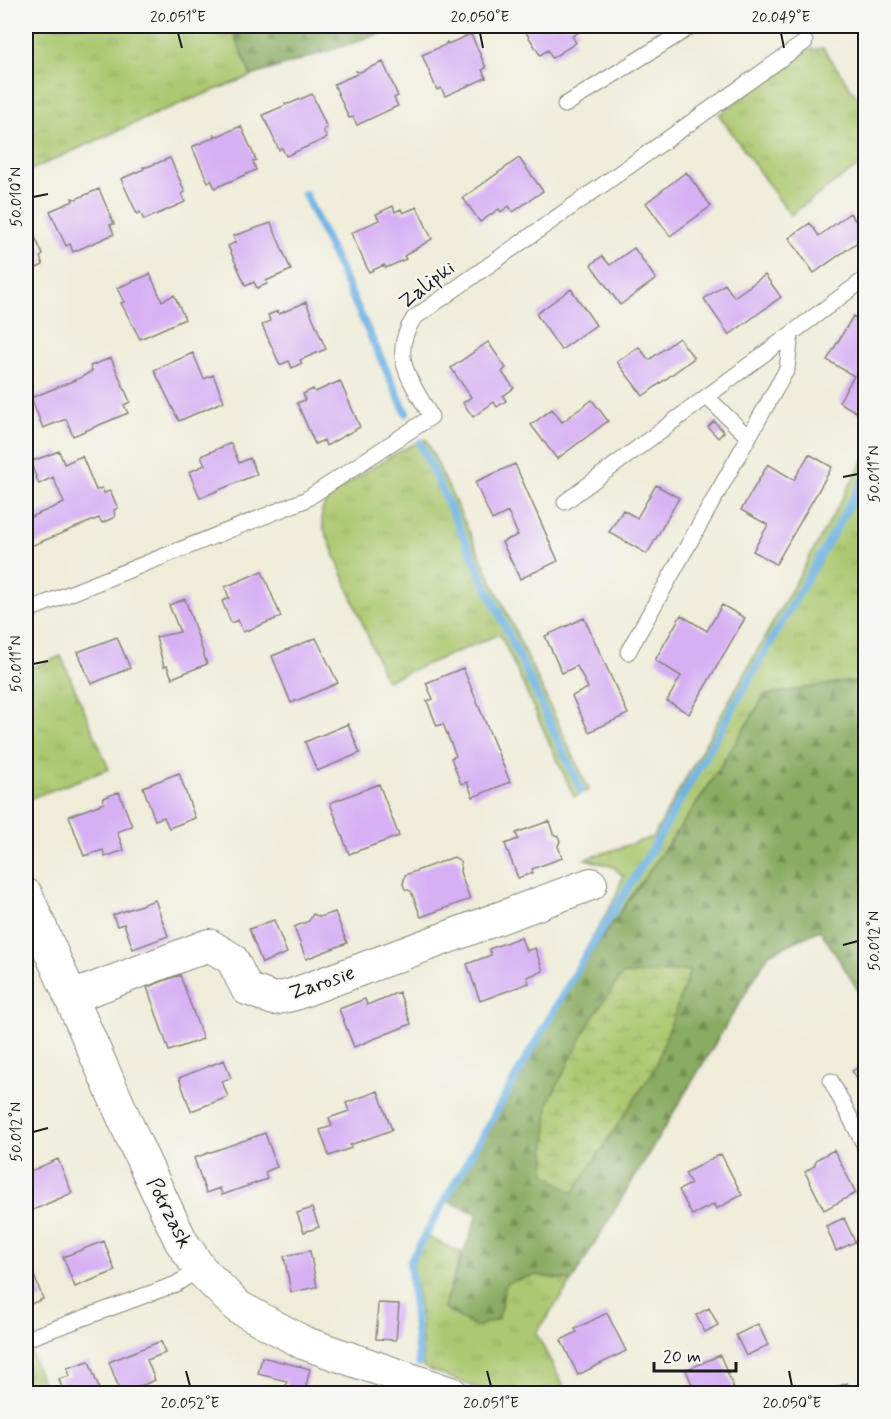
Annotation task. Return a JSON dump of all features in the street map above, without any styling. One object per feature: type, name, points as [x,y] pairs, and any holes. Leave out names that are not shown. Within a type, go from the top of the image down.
[{"type":"street","name":"Zarosie","points":[[72,997],[209,945],[232,959],[247,988],[274,999],[292,995],[591,884]]},
{"type":"street","name":"Potrzask","points":[[26,895],[134,1141],[181,1241],[200,1269],[238,1307],[304,1343],[452,1394]]},
{"type":"lane","points":[[565,105],[692,26]]},
{"type":"lane","name":"Zalipki","points":[[26,611],[305,500],[431,417],[403,366],[401,348],[404,333],[414,318],[805,42]]},
{"type":"lane","points":[[566,502],[866,278]]},
{"type":"lane","points":[[628,652],[787,369],[791,334]]},
{"type":"lane","points":[[707,397],[748,437]]},
{"type":"lane","points":[[831,1081],[866,1148]]},
{"type":"lane","points":[[26,1339],[176,1284],[200,1269]]},
{"type":"green space","points":[[26,26],[231,26],[251,76],[162,111],[26,172]]},
{"type":"green space","points":[[231,26],[405,26],[251,76]]},
{"type":"green space","points":[[823,48],[865,109],[865,161],[790,215],[719,115],[808,50]]},
{"type":"green space","points":[[426,439],[589,790],[574,797],[500,634],[386,681],[324,529],[322,511],[331,498],[356,479],[387,459]]},
{"type":"green space","points":[[865,458],[865,495],[857,510],[866,514],[865,684],[848,681],[765,696],[702,796],[571,982],[566,984],[615,898],[623,876],[614,867],[585,859],[653,837]]},
{"type":"green space","points":[[61,656],[109,769],[26,800],[26,670]]},
{"type":"green space","points":[[848,681],[865,684],[865,1001],[820,930],[769,954],[572,1281],[535,1275],[506,1283],[498,1319],[476,1327],[443,1308],[478,1214],[444,1200],[566,984],[571,982],[702,796],[765,695]]},
{"type":"green space","points":[[690,970],[655,1068],[573,1193],[545,1173],[548,1103],[592,1018],[622,975]]},
{"type":"green space","points":[[425,1236],[462,1253],[443,1308],[498,1319],[505,1283],[535,1275],[572,1281],[536,1333],[567,1393],[490,1393],[423,1367],[421,1320],[413,1265]]},
{"type":"green space","points":[[31,1353],[46,1393],[26,1393],[26,1355]]},
{"type":"building","points":[[522,26],[575,26],[579,32],[572,36],[576,43],[552,58],[548,50],[540,55]]},
{"type":"building","points":[[471,34],[486,68],[482,70],[486,78],[445,96],[441,88],[437,90],[422,55],[447,42],[448,44]]},
{"type":"building","points":[[383,62],[398,96],[394,98],[398,106],[357,125],[353,117],[349,118],[334,84],[357,74],[356,71],[360,72]]},
{"type":"building","points":[[312,94],[327,128],[323,130],[327,138],[286,156],[282,148],[279,150],[263,115],[286,105],[285,103],[289,104]]},
{"type":"building","points":[[241,126],[256,160],[253,161],[256,170],[215,188],[211,180],[208,182],[192,147],[215,137],[214,135],[218,136]]},
{"type":"building","points":[[170,158],[185,192],[182,194],[185,202],[144,220],[140,212],[137,214],[121,179],[144,169],[143,167]]},
{"type":"building","points":[[519,158],[543,191],[513,212],[509,206],[501,212],[499,209],[480,222],[463,198]]},
{"type":"building","points":[[686,172],[711,206],[670,236],[646,203]]},
{"type":"building","points":[[99,189],[114,224],[110,225],[114,234],[73,252],[70,244],[66,246],[50,211],[73,201],[72,198],[76,199]]},
{"type":"building","points":[[393,206],[395,212],[401,209],[403,213],[417,207],[432,239],[404,256],[406,259],[386,268],[384,265],[369,272],[351,233],[379,220],[376,214]]},
{"type":"building","points":[[850,213],[866,236],[814,273],[789,238],[810,223],[819,236]]},
{"type":"building","points":[[28,221],[43,255],[40,257],[43,265],[26,273],[26,222]]},
{"type":"building","points":[[271,223],[291,270],[266,281],[267,284],[257,288],[254,282],[246,286],[228,246],[236,242],[233,236]]},
{"type":"building","points":[[634,248],[656,279],[620,305],[591,265],[602,256],[610,265]]},
{"type":"building","points":[[150,274],[162,301],[174,295],[185,319],[140,339],[121,303],[124,302],[117,288]]},
{"type":"building","points":[[765,275],[781,297],[729,335],[704,299],[725,284],[734,297]]},
{"type":"building","points":[[571,289],[596,325],[561,350],[536,314]]},
{"type":"building","points":[[306,302],[326,349],[300,360],[302,363],[292,368],[289,361],[280,365],[262,325],[270,321],[268,315],[278,311],[279,314]]},
{"type":"building","points":[[853,316],[866,323],[866,408],[861,415],[839,402],[854,376],[827,360]]},
{"type":"building","points":[[679,338],[694,358],[643,396],[617,362],[639,347],[649,360]]},
{"type":"building","points":[[488,342],[506,368],[502,372],[514,388],[503,396],[506,401],[497,407],[494,402],[473,417],[463,403],[471,397],[451,368]]},
{"type":"building","points":[[193,353],[204,379],[213,375],[224,401],[179,421],[154,370]]},
{"type":"building","points":[[111,358],[130,402],[124,405],[128,413],[73,436],[66,419],[43,428],[31,398],[80,378],[92,371],[90,366]]},
{"type":"building","points":[[340,381],[360,427],[326,446],[324,440],[315,444],[297,403],[305,400],[303,394],[313,389],[315,392]]},
{"type":"building","points":[[592,400],[608,421],[557,459],[531,425],[552,409],[562,422]]},
{"type":"building","points":[[714,421],[724,432],[718,438],[708,427]]},
{"type":"building","points":[[231,443],[239,463],[250,458],[257,474],[200,498],[189,472],[205,465],[201,456]]},
{"type":"building","points":[[59,451],[64,464],[82,456],[96,490],[102,488],[104,493],[110,491],[118,508],[114,510],[115,517],[102,523],[99,518],[26,548],[26,519],[64,503],[53,477],[39,484],[30,462]]},
{"type":"building","points":[[809,454],[832,467],[776,564],[753,551],[768,525],[741,510],[768,464],[794,480]]},
{"type":"building","points":[[515,464],[558,561],[520,579],[502,542],[518,535],[508,512],[492,520],[475,482]]},
{"type":"building","points":[[656,485],[679,498],[647,554],[609,532],[623,510],[637,518]]},
{"type":"building","points":[[262,571],[281,617],[243,632],[238,620],[231,623],[222,601],[229,598],[225,587]]},
{"type":"building","points":[[185,599],[207,664],[172,678],[167,666],[164,667],[156,637],[180,632],[169,605]]},
{"type":"building","points":[[722,605],[745,618],[689,714],[667,701],[681,676],[655,660],[681,615],[707,631]]},
{"type":"building","points":[[584,618],[628,714],[589,732],[572,696],[588,688],[577,666],[562,673],[545,636]]},
{"type":"building","points":[[117,637],[130,668],[91,684],[78,652]]},
{"type":"building","points":[[316,638],[338,683],[291,703],[272,656]]},
{"type":"building","points":[[463,668],[510,782],[473,797],[467,782],[461,784],[451,758],[456,756],[443,724],[437,726],[427,701],[433,699],[426,683]]},
{"type":"building","points":[[348,724],[360,753],[317,771],[305,742]]},
{"type":"building","points":[[179,773],[195,818],[169,828],[164,817],[155,820],[143,787]]},
{"type":"building","points":[[379,784],[399,836],[349,854],[330,803]]},
{"type":"building","points":[[119,792],[132,826],[117,832],[124,850],[105,857],[103,850],[84,856],[69,816],[104,803],[103,798]]},
{"type":"building","points":[[549,821],[553,834],[558,836],[560,841],[558,846],[562,858],[532,869],[533,873],[518,878],[505,844],[518,839],[516,833]]},
{"type":"building","points":[[454,857],[461,862],[460,872],[470,899],[421,917],[411,891],[405,889],[403,884],[405,875]]},
{"type":"building","points":[[155,900],[168,936],[133,949],[124,924],[117,926],[113,915]]},
{"type":"building","points":[[335,912],[347,943],[306,959],[294,927],[309,921],[313,914],[320,917]]},
{"type":"building","points":[[274,920],[287,953],[262,963],[249,929]]},
{"type":"building","points":[[521,937],[526,951],[535,948],[543,971],[527,977],[529,983],[480,1001],[467,964],[491,955],[489,949]]},
{"type":"building","points":[[180,975],[203,1039],[169,1051],[147,987]]},
{"type":"building","points":[[399,992],[411,1024],[354,1047],[339,1009],[365,999],[367,1005]]},
{"type":"building","points":[[224,1060],[231,1078],[222,1081],[228,1097],[191,1111],[179,1078]]},
{"type":"building","points":[[866,1063],[866,1092],[852,1071]]},
{"type":"building","points":[[378,1091],[392,1130],[350,1145],[351,1148],[329,1156],[320,1130],[332,1126],[329,1118],[349,1111],[346,1103]]},
{"type":"building","points":[[265,1133],[277,1167],[265,1172],[267,1179],[222,1195],[220,1188],[206,1193],[194,1158]]},
{"type":"building","points":[[834,1150],[856,1193],[824,1210],[805,1172],[814,1166],[817,1159]]},
{"type":"building","points":[[721,1154],[742,1195],[716,1209],[714,1204],[692,1215],[679,1190],[691,1184],[685,1173]]},
{"type":"building","points":[[58,1159],[72,1193],[26,1213],[26,1173]]},
{"type":"building","points":[[312,1208],[319,1227],[304,1232],[297,1213]]},
{"type":"building","points":[[844,1218],[855,1242],[836,1251],[826,1226]]},
{"type":"building","points":[[104,1241],[115,1271],[75,1287],[63,1257]]},
{"type":"building","points":[[310,1251],[317,1287],[291,1292],[284,1256]]},
{"type":"building","points":[[32,1270],[43,1299],[26,1306],[26,1272]]},
{"type":"building","points":[[378,1303],[399,1304],[396,1340],[376,1339]]},
{"type":"building","points":[[709,1308],[718,1325],[705,1332],[696,1315]]},
{"type":"building","points":[[607,1313],[626,1351],[578,1375],[561,1340],[577,1332],[575,1329]]},
{"type":"building","points":[[758,1324],[768,1345],[746,1356],[736,1335]]},
{"type":"building","points":[[161,1341],[165,1353],[147,1360],[155,1380],[121,1394],[109,1362]]},
{"type":"building","points":[[720,1355],[736,1394],[696,1394],[686,1370]]},
{"type":"building","points":[[262,1357],[310,1369],[304,1394],[284,1394],[287,1381],[258,1374]]},
{"type":"building","points":[[89,1361],[101,1394],[64,1394],[59,1379],[70,1376],[67,1368]]},
{"type":"building","points":[[847,1383],[851,1394],[821,1394],[821,1393]]},
{"type":"waterway","points":[[305,194],[406,413]]},
{"type":"waterway","points":[[420,443],[581,790]]},
{"type":"waterway","points":[[419,1363],[410,1262],[587,953],[651,851],[866,476]]}]
